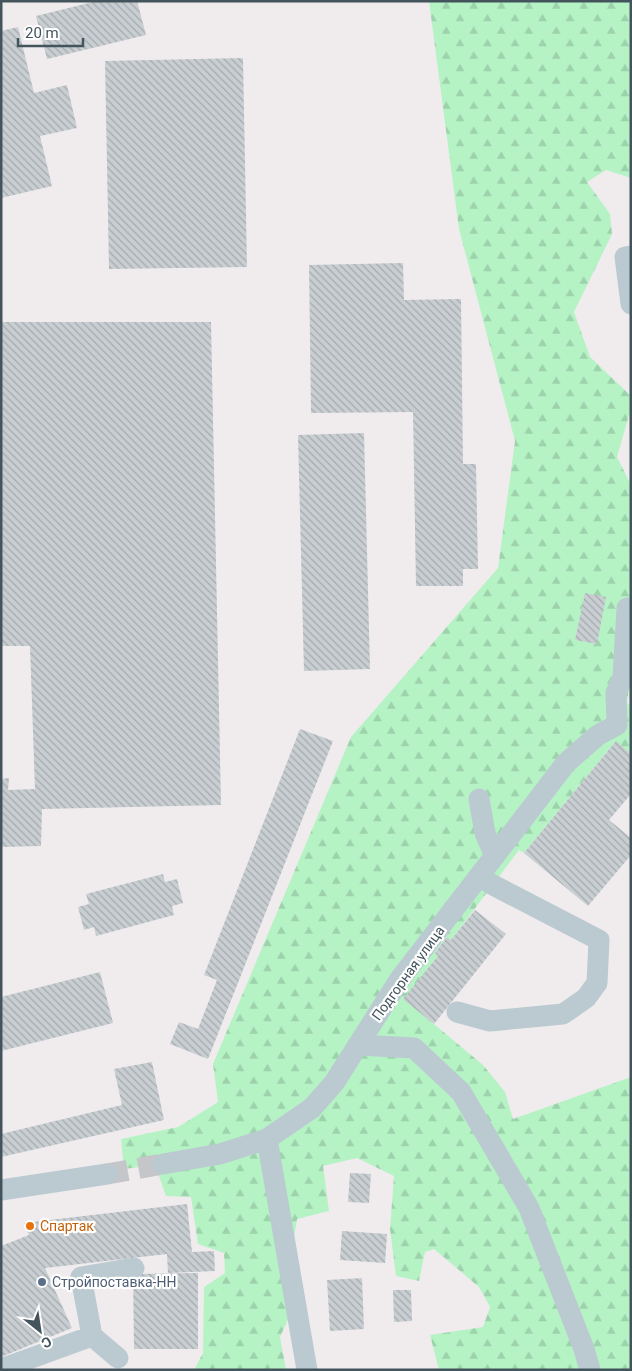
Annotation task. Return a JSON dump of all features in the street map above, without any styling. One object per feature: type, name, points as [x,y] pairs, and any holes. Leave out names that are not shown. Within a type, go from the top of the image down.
[{"type":"street","points":[[631,256],[625,257],[631,304]]},
{"type":"street","points":[[624,727],[616,693],[623,677],[628,608]]},
{"type":"street","points":[[624,727],[631,696]]},
{"type":"street","name":"Подгорная улица","points":[[163,1164],[220,1154],[267,1139],[312,1108],[334,1083],[400,980],[566,763],[598,735],[624,727]]},
{"type":"street","points":[[479,799],[485,833],[495,856]]},
{"type":"street","points":[[457,1012],[490,1021],[563,1014],[586,998],[597,983],[599,940],[479,876]]},
{"type":"street","points":[[358,1045],[414,1048],[461,1092],[529,1208],[584,1349],[590,1370]]},
{"type":"street","points":[[267,1139],[307,1370]]},
{"type":"street","points":[[1,1190],[107,1174]]},
{"type":"street","points":[[118,1358],[92,1336],[81,1277],[134,1268]]},
{"type":"street","points":[[1,1369],[92,1336]]},
{"type":"green space","points":[[429,1],[631,1],[631,178],[606,170],[587,182],[610,214],[612,234],[574,312],[590,357],[631,396],[631,408],[617,457],[631,485],[631,681],[627,702],[631,708],[631,754],[615,742],[524,853],[519,850],[451,940],[447,937],[435,953],[438,956],[404,999],[483,1065],[505,1092],[513,1119],[631,1077],[631,1370],[439,1370],[430,1335],[483,1327],[490,1307],[479,1287],[434,1249],[425,1252],[419,1281],[396,1276],[390,1229],[394,1176],[357,1158],[323,1166],[329,1211],[297,1219],[289,1268],[296,1302],[280,1337],[286,1370],[194,1370],[203,1353],[204,1287],[225,1273],[224,1253],[198,1244],[191,1197],[166,1196],[155,1165],[124,1169],[121,1139],[178,1127],[218,1102],[213,1064],[351,737],[498,568],[515,441],[459,229]]},
{"type":"building","points":[[97,1],[137,1],[146,35],[47,59],[36,16]]},
{"type":"building","points":[[18,27],[34,93],[67,85],[77,128],[40,136],[52,186],[1,198],[1,31]]},
{"type":"building","points":[[243,58],[247,267],[109,269],[105,61]]},
{"type":"building","points":[[403,263],[404,300],[461,299],[463,464],[476,464],[478,569],[463,569],[463,586],[416,586],[413,412],[311,413],[309,265]]},
{"type":"building","points":[[1,322],[211,322],[221,805],[42,809],[41,846],[1,847],[1,779],[9,778],[8,790],[35,789],[30,646],[1,646]]},
{"type":"building","points":[[364,433],[370,669],[304,671],[298,435]]},
{"type":"building","points":[[585,593],[606,597],[597,644],[575,640]]},
{"type":"building","points":[[300,729],[333,741],[208,1059],[170,1044],[179,1022],[198,1029],[217,980],[204,975]]},
{"type":"building","points":[[616,741],[631,754],[631,794],[609,820],[631,838],[631,855],[588,906],[524,853]]},
{"type":"building","points":[[163,874],[165,882],[177,879],[183,903],[172,906],[174,915],[96,936],[94,927],[84,930],[78,907],[89,904],[86,894]]},
{"type":"building","points":[[475,910],[506,934],[434,1024],[403,999],[438,956],[435,953],[447,937],[451,940]]},
{"type":"building","points":[[100,972],[113,1023],[1,1051],[1,997]]},
{"type":"building","points":[[152,1062],[164,1120],[1,1157],[1,1134],[122,1105],[114,1069]]},
{"type":"building","points":[[350,1173],[371,1174],[369,1203],[348,1202]]},
{"type":"building","points":[[187,1204],[192,1252],[214,1251],[215,1271],[168,1273],[167,1254],[45,1268],[72,1328],[1,1357],[1,1246],[29,1235],[24,1223]]},
{"type":"building","points":[[342,1231],[387,1234],[385,1263],[340,1260]]},
{"type":"building","points":[[198,1273],[198,1349],[134,1349],[133,1274]]},
{"type":"building","points":[[362,1278],[364,1329],[330,1331],[327,1280]]},
{"type":"building","points":[[393,1290],[411,1290],[412,1321],[394,1322]]},
{"type":"tunnel","points":[[107,1174],[163,1164]]},
{"type":"place","name":"Спартак","points":[[30,1226]]},
{"type":"place","name":"Стройпоставка-НН","points":[[42,1282]]}]
